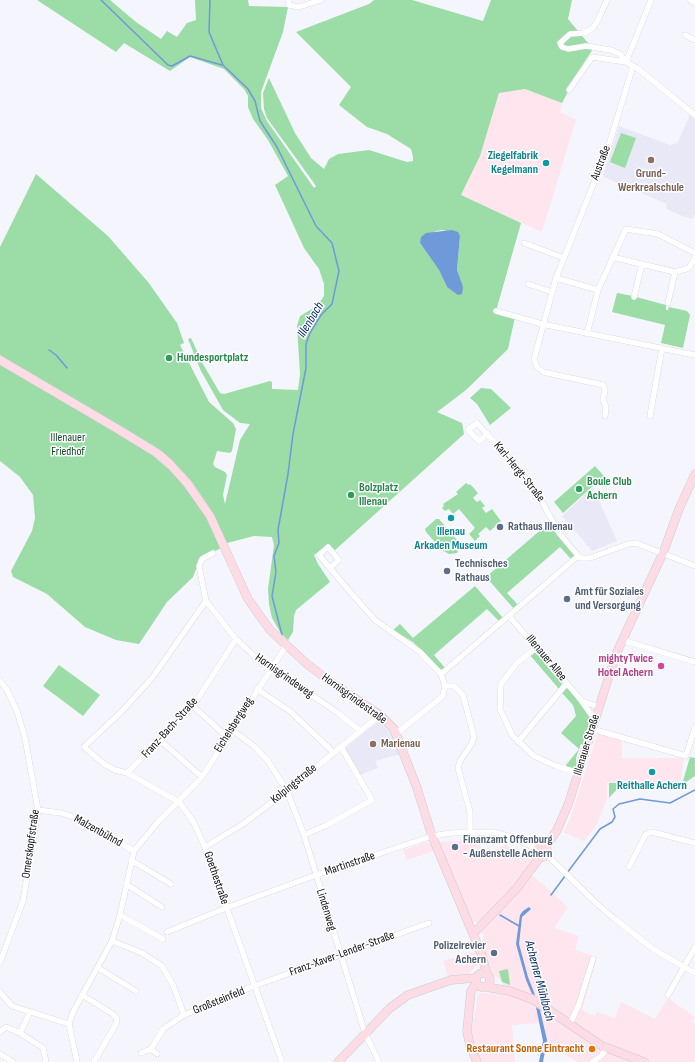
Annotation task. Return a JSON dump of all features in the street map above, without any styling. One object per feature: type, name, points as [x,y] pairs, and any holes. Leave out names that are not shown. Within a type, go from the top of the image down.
[{"type":"main road","name":"Hornisgrindestraße","points":[[0,360],[160,455],[187,483],[210,516],[248,599],[270,630],[286,646],[332,683],[380,715],[397,732],[432,836],[479,949],[481,981]]},
{"type":"main road","name":"Illenauer Straße","points":[[473,934],[517,888],[563,818],[622,640],[663,553],[679,509],[695,474]]},
{"type":"main road","points":[[447,983],[451,980],[481,981],[536,1001],[606,1048],[644,1062]]},
{"type":"main road","points":[[338,1062],[365,1032],[390,1008],[408,995],[418,990],[447,983],[481,981]]},
{"type":"main road","points":[[477,1062],[468,1039],[471,991],[481,981]]},
{"type":"main road","points":[[470,1005],[481,981]]},
{"type":"main road","points":[[465,983],[471,991]]},
{"type":"street","points":[[288,0],[289,5],[299,7],[313,4],[321,0]]},
{"type":"street","points":[[607,0],[600,18],[593,28],[584,33],[570,34],[560,43],[562,47],[568,49],[586,46],[611,50],[620,54],[626,62]]},
{"type":"street","points":[[626,62],[651,0]]},
{"type":"street","points":[[690,0],[695,3]]},
{"type":"street","points":[[685,35],[695,40]]},
{"type":"street","points":[[569,90],[592,57],[626,62],[695,115]]},
{"type":"street","name":"Austraße","points":[[605,416],[605,390],[603,385],[543,372],[536,367],[534,359],[542,324],[556,278],[609,145],[633,66]]},
{"type":"street","points":[[587,334],[598,290],[626,229],[658,234],[695,253]]},
{"type":"street","points":[[524,243],[564,258]]},
{"type":"street","points":[[612,257],[675,272],[689,268],[695,258]]},
{"type":"street","points":[[634,297],[642,264]]},
{"type":"street","points":[[668,303],[675,272]]},
{"type":"street","points":[[556,278],[598,290]]},
{"type":"street","points":[[528,284],[552,292]]},
{"type":"street","points":[[496,311],[542,324],[587,334],[695,355]]},
{"type":"street","points":[[650,416],[662,348]]},
{"type":"street","name":"Karl-Hergt-Straße","points":[[488,434],[536,491],[559,533],[578,556]]},
{"type":"street","points":[[441,674],[578,556],[590,558],[628,544],[636,543],[695,566]]},
{"type":"street","name":"Hornisgrindeweg","points":[[213,553],[202,559],[199,566],[206,601],[236,639],[263,664],[271,667],[338,713],[359,730]]},
{"type":"street","points":[[330,568],[375,620],[394,635],[420,652],[441,674],[445,686],[443,696],[438,702],[397,732]]},
{"type":"street","name":"Goethestraße","points":[[206,601],[152,678],[123,710],[84,747],[104,764],[127,774],[179,802],[193,821],[205,847],[282,1062]]},
{"type":"street","name":"Illenauer Allee","points":[[509,616],[567,683],[590,713],[596,716]]},
{"type":"street","name":"Franz-Bach-Straße","points":[[127,774],[193,706],[236,639]]},
{"type":"street","points":[[622,640],[695,662]]},
{"type":"street","name":"Eichelsbergweg","points":[[134,851],[157,823],[202,777],[271,667],[286,646]]},
{"type":"street","points":[[536,648],[517,663],[501,684],[500,709],[508,728],[518,742],[534,756],[578,774]]},
{"type":"street","name":"Omerskopfstraße","points":[[0,681],[7,690],[17,712],[25,738],[38,810],[23,901],[0,962]]},
{"type":"street","points":[[518,742],[567,683]]},
{"type":"street","points":[[445,686],[454,686],[463,695],[474,737],[472,743],[460,761],[458,768],[470,812],[470,832]]},
{"type":"street","points":[[257,689],[291,712],[333,752]]},
{"type":"street","points":[[582,701],[599,707]]},
{"type":"street","points":[[193,706],[227,737]]},
{"type":"street","name":"Kolpingstraße","points":[[205,847],[243,824],[287,791],[341,747],[359,730],[380,715]]},
{"type":"street","points":[[592,728],[686,756],[695,727]]},
{"type":"street","name":"Lindenweg","points":[[232,730],[254,746],[268,761],[287,791],[304,835],[365,1032],[379,1062]]},
{"type":"street","points":[[161,740],[202,777]]},
{"type":"street","points":[[304,835],[327,825],[372,800],[341,747]]},
{"type":"street","name":"Malzenbühnd","points":[[38,810],[61,813],[77,818],[134,851]]},
{"type":"street","name":"Martinstraße","points":[[167,932],[226,908],[316,875],[432,836],[470,832],[493,832],[504,834],[542,852],[566,873],[597,904],[632,933],[653,949],[695,973]]},
{"type":"street","points":[[629,867],[646,834],[652,832],[695,843]]},
{"type":"street","points":[[77,1062],[69,1024],[82,995],[112,941],[120,915],[134,851]]},
{"type":"street","points":[[131,860],[171,884]]},
{"type":"street","points":[[126,884],[162,907]]},
{"type":"street","points":[[120,915],[163,939]]},
{"type":"street","name":"Franz-Xaver-Lender-Straße","points":[[254,986],[429,923]]},
{"type":"street","name":"Großsteinfeld","points":[[112,941],[142,953],[162,966],[173,985],[184,1015]]},
{"type":"street","points":[[668,995],[695,947]]},
{"type":"street","points":[[570,1024],[579,1004],[593,959]]},
{"type":"street","points":[[98,968],[136,991]]},
{"type":"street","name":"Großsteinfeld","points":[[151,1049],[163,1029],[184,1015],[254,986]]},
{"type":"street","points":[[0,992],[12,1006],[69,1024]]},
{"type":"street","points":[[82,995],[113,1014],[117,1019],[116,1024],[94,1062]]},
{"type":"street","points":[[20,1033],[30,1012]]},
{"type":"street","points":[[0,1032],[6,1027],[20,1033],[43,1048],[46,1062]]},
{"type":"street","points":[[592,1062],[601,1056],[606,1048]]},
{"type":"street","points":[[141,1052],[151,1049],[157,1054]]},
{"type":"street","points":[[0,1054],[13,1062]]},
{"type":"shaded area","points":[[525,89],[562,103],[560,112],[576,120],[542,232],[461,196],[480,156],[499,93]]},
{"type":"shaded area","name":"Grund- Werkrealschule","points":[[690,115],[695,119],[695,213],[693,219],[666,209],[667,204],[604,177],[603,175],[619,126],[670,145],[677,143]]},
{"type":"shaded area","points":[[593,487],[617,541],[592,551],[562,516]]},
{"type":"shaded area","name":"Marienau","points":[[379,721],[393,736],[401,754],[375,761],[378,768],[360,775],[344,748]]},
{"type":"shaded area","points":[[598,732],[622,739],[622,758],[684,758],[680,785],[607,782],[607,799],[597,824],[584,841],[563,832],[570,819]]},
{"type":"shaded area","points":[[478,840],[485,855],[506,845],[523,853],[525,849],[531,853],[532,858],[529,872],[568,907],[554,928],[579,936],[575,950],[597,957],[582,1010],[595,1016],[597,1012],[615,1018],[621,1002],[655,1019],[668,998],[695,1017],[692,1022],[695,1024],[695,1062],[578,1062],[546,1042],[539,1023],[512,1025],[515,1062],[482,1062],[472,1041],[471,1033],[478,995],[482,993],[500,994],[503,982],[494,975],[488,963],[475,966],[470,973],[463,976],[448,977],[443,961],[485,949],[482,940],[484,935],[477,922],[473,922],[439,849],[407,860],[403,850],[427,842],[429,844],[437,842]]},
{"type":"green space","points":[[37,0],[110,0],[136,22],[161,39],[167,31],[177,37],[187,23],[196,20],[195,0],[248,0],[249,6],[288,7],[283,32],[261,92],[261,108],[267,121],[314,188],[316,186],[267,118],[264,109],[263,93],[269,78],[295,133],[311,158],[324,169],[329,159],[338,154],[369,150],[407,162],[413,161],[413,157],[411,149],[387,134],[367,127],[339,105],[351,87],[296,32],[369,4],[374,0],[412,0],[483,21],[491,0],[572,0],[568,19],[593,49],[567,88],[569,90],[562,103],[525,89],[499,93],[480,156],[461,195],[521,223],[496,311],[515,317],[508,349],[466,390],[437,412],[462,423],[464,434],[334,551],[328,544],[314,555],[330,582],[296,610],[293,632],[288,640],[280,632],[272,618],[269,604],[268,589],[274,545],[272,537],[254,536],[227,543],[209,507],[192,482],[154,446],[0,355],[0,247],[36,174],[108,236],[148,282],[177,323],[184,343],[180,345],[209,402],[233,423],[236,429],[232,451],[230,453],[217,451],[213,464],[227,475],[223,495],[225,504],[240,440],[250,424],[240,423],[223,410],[201,371],[188,339],[191,338],[203,364],[220,393],[224,394],[270,381],[272,382],[272,389],[298,390],[300,374],[297,326],[300,316],[317,306],[324,296],[324,284],[319,269],[304,248],[275,185],[288,176],[268,140],[253,119],[248,107],[248,96],[244,89],[224,69],[190,57],[170,71],[124,43],[116,52]],"holes":[[[443,230],[460,236],[457,270],[459,278],[447,287],[439,270],[420,243],[436,231]]]},
{"type":"green space","points":[[621,133],[636,138],[625,168],[610,162]]},
{"type":"green space","points":[[617,293],[633,296],[635,300],[636,297],[666,305],[666,310],[668,310],[669,307],[687,311],[690,315],[683,348],[661,343],[665,325],[612,312]]},
{"type":"green space","name":"Illenauer Friedhof","points":[[0,363],[26,380],[119,433],[149,452],[181,480],[206,514],[221,548],[200,559],[193,577],[167,602],[139,644],[116,640],[85,627],[47,594],[13,577],[11,571],[32,531],[35,518],[33,495],[20,477],[0,461]]},
{"type":"green space","points":[[481,388],[491,389],[511,408],[490,425],[477,404],[470,398]]},
{"type":"green space","name":"Boule Club Achern","points":[[595,466],[604,476],[563,513],[554,502]]},
{"type":"green space","points":[[466,483],[469,485],[470,484],[478,493],[473,498],[477,502],[480,500],[485,506],[482,508],[486,513],[492,509],[501,521],[490,531],[486,527],[478,534],[480,536],[475,541],[469,534],[475,528],[459,509],[453,514],[449,509],[445,511],[442,508],[444,506],[443,504],[458,494],[456,492]]},
{"type":"green space","points":[[436,519],[439,519],[457,540],[459,549],[457,553],[449,554],[442,550],[426,532],[425,529]]},
{"type":"green space","points":[[551,521],[574,553],[574,556],[571,559],[560,547],[507,593],[518,605],[514,609],[486,577]]},
{"type":"green space","points":[[475,586],[503,618],[499,621],[487,609],[434,655],[445,668],[441,670],[413,642],[393,630],[400,624],[413,638]]},
{"type":"green space","points":[[535,652],[562,684],[559,689],[529,654]]},
{"type":"green space","points":[[59,665],[100,695],[83,716],[43,686]]},
{"type":"green space","points":[[565,688],[569,689],[590,718],[584,745],[581,744],[576,758],[577,771],[568,768],[566,765],[579,749],[561,733],[576,716],[573,705],[562,693]]},
{"type":"green space","points":[[690,757],[695,758],[695,776],[686,782],[683,781]]},
{"type":"green space","points":[[609,783],[623,783],[609,798]]},
{"type":"green space","points":[[508,969],[510,985],[502,982],[499,971]]},
{"type":"water","points":[[452,230],[458,232],[460,236],[457,270],[463,287],[462,294],[458,295],[447,287],[439,270],[420,243],[421,237],[426,233]]},
{"type":"water","points":[[529,907],[531,909],[522,917],[519,944],[528,977],[535,995],[532,994],[526,980],[516,944],[520,915]]},
{"type":"water","points":[[536,1007],[540,1010],[547,1040],[543,1062],[539,1062],[543,1041]]},
{"type":"waterway","points":[[101,0],[168,65],[172,66],[190,56],[222,65]]},
{"type":"waterway","name":"Illenbach","points":[[210,0],[209,32],[223,65],[248,89],[255,101],[260,121],[277,147],[316,226],[332,243],[339,271],[332,304],[321,315],[310,333],[306,344],[306,368],[293,434],[288,474],[278,530],[279,543],[274,556],[276,572],[272,596],[282,635]]},
{"type":"waterway","points":[[49,350],[56,355],[67,368]]},
{"type":"waterway","name":"Acherner Mühlbach","points":[[567,873],[600,829],[612,822],[615,817],[613,809],[619,804],[640,799],[670,803],[695,790]]},
{"type":"waterway","name":"Acherner Mühlbach","points":[[551,895],[565,876]]},
{"type":"waterway","name":"Illenbach","points":[[500,915],[519,926]]},
{"type":"place","name":"Grund- Werkrealschule","points":[[651,160]]},
{"type":"place","name":"Ziegelfabrik Kegelmann","points":[[546,163]]},
{"type":"place","name":"Hundesportplatz","points":[[169,358]]},
{"type":"place","name":"Boule Club Achern","points":[[579,489]]},
{"type":"place","name":"Bolzplatz Illenau","points":[[351,495]]},
{"type":"place","name":"Illenau Arkaden Museum","points":[[451,518]]},
{"type":"place","name":"Rathaus Illenau","points":[[500,527]]},
{"type":"place","name":"Technisches Rathaus","points":[[447,571]]},
{"type":"place","name":"Amt für Soziales und Versorgung","points":[[567,599]]},
{"type":"place","name":"mightyTwice Hotel Achern","points":[[661,666]]},
{"type":"place","name":"Marienau","points":[[373,744]]},
{"type":"place","name":"Reithalle Achern","points":[[652,772]]},
{"type":"place","name":"Finanzamt Offenburg - Außenstelle Achern","points":[[455,847]]},
{"type":"place","name":"Polizeirevier Achern","points":[[494,953]]},
{"type":"place","name":"Restaurant Sonne Eintracht","points":[[592,1049]]}]
